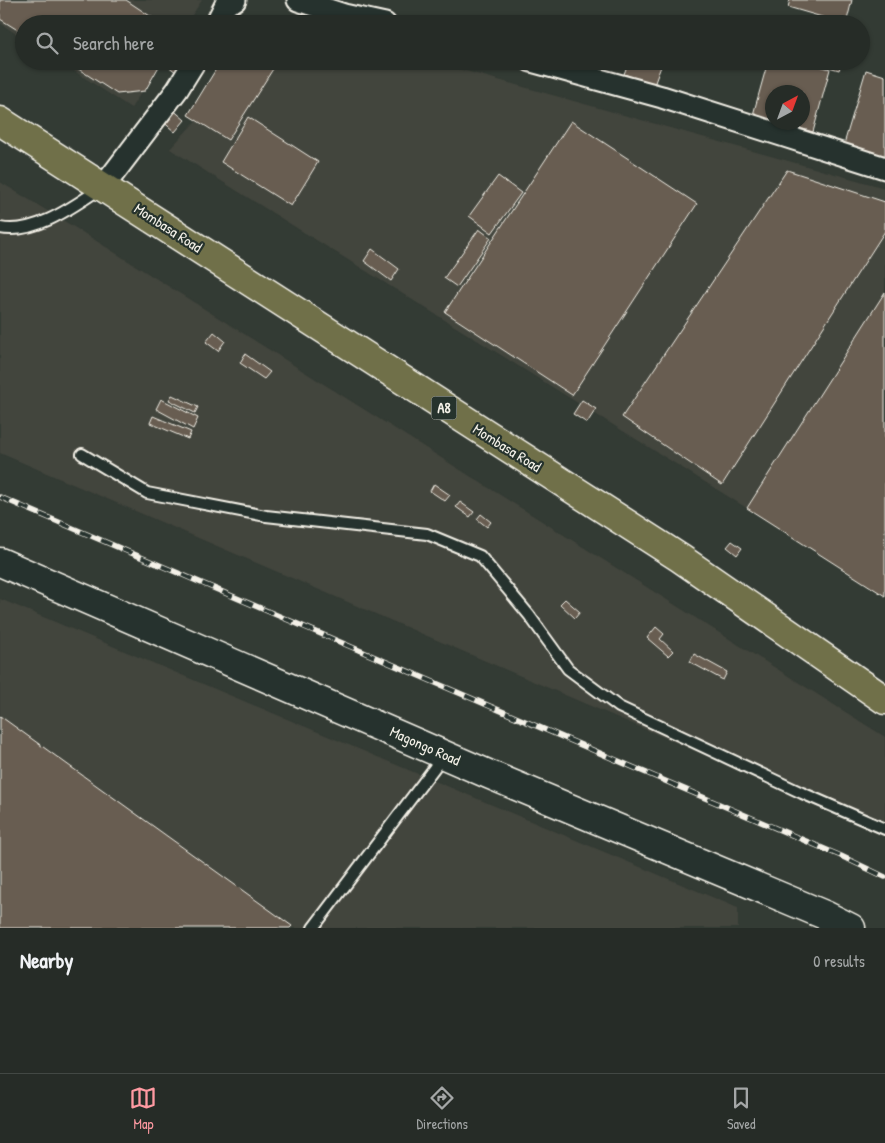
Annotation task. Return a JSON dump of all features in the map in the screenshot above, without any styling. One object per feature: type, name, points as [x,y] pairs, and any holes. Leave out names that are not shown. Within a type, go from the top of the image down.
[{"type":"highway","name":"Mombasa Road","points":[[0,121],[104,186],[680,558],[885,700]]},
{"type":"street","points":[[220,15],[226,4],[235,0]]},
{"type":"street","points":[[298,0],[344,15]]},
{"type":"street","points":[[104,186],[177,90],[189,70]]},
{"type":"street","points":[[563,70],[662,98],[885,168]]},
{"type":"street","name":"Magongo Road","points":[[0,562],[444,754],[827,916],[851,928]]},
{"type":"lane","points":[[0,228],[34,224],[60,215],[104,186]]},
{"type":"lane","points":[[82,454],[147,493],[266,516],[428,534],[480,556],[529,615],[568,669],[619,707],[802,793],[885,829]]},
{"type":"lane","points":[[313,928],[444,754]]},
{"type":"shaded area","points":[[0,0],[202,0],[192,15],[15,15],[15,33],[0,23]]},
{"type":"shaded area","points":[[73,70],[156,70],[131,108]]},
{"type":"shaded area","points":[[243,70],[462,70],[885,188],[885,594],[170,149]]},
{"type":"shaded area","points":[[0,182],[885,737],[885,832],[0,453]]},
{"type":"shaded area","points":[[0,599],[738,908],[738,928],[0,928]]},
{"type":"building","points":[[0,0],[126,0],[148,15],[15,15],[15,28],[0,19]]},
{"type":"building","points":[[790,0],[852,0],[848,15],[815,15],[788,7]]},
{"type":"building","points":[[80,70],[157,70],[145,91],[117,94]]},
{"type":"building","points":[[216,70],[272,70],[228,140],[188,115]]},
{"type":"building","points":[[626,70],[660,70],[654,85],[624,74]]},
{"type":"building","points":[[766,70],[830,70],[813,132],[806,130],[810,130],[810,85],[765,85],[765,118],[753,115]]},
{"type":"building","points":[[866,70],[885,76],[885,156],[844,144]]},
{"type":"building","points":[[171,108],[185,120],[175,132],[161,120]]},
{"type":"building","points":[[248,117],[318,162],[291,206],[221,162]]},
{"type":"building","points":[[571,121],[697,204],[572,395],[445,312]]},
{"type":"building","points":[[787,170],[885,202],[885,231],[722,485],[622,417]]},
{"type":"building","points":[[498,176],[521,193],[492,233],[469,216]]},
{"type":"building","points":[[479,229],[491,238],[457,287],[444,278]]},
{"type":"building","points":[[372,249],[399,269],[391,281],[364,261]]},
{"type":"building","points":[[885,292],[885,596],[747,508]]},
{"type":"building","points":[[214,332],[225,341],[218,351],[206,342]]},
{"type":"building","points":[[245,354],[270,372],[264,379],[240,363]]},
{"type":"building","points":[[172,395],[198,407],[195,413],[169,400]]},
{"type":"building","points":[[161,399],[198,418],[193,429],[156,409]]},
{"type":"building","points":[[582,400],[596,409],[587,423],[573,414]]},
{"type":"building","points":[[153,416],[191,432],[188,439],[150,423]]},
{"type":"building","points":[[434,484],[450,495],[445,501],[430,491]]},
{"type":"building","points":[[460,502],[474,512],[470,517],[456,507]]},
{"type":"building","points":[[481,514],[491,522],[487,527],[477,519]]},
{"type":"building","points":[[732,541],[742,548],[737,555],[727,547]]},
{"type":"building","points":[[565,599],[580,612],[575,618],[560,604]]},
{"type":"building","points":[[656,627],[664,634],[660,639],[673,651],[668,656],[647,638]]},
{"type":"building","points":[[694,654],[727,672],[723,680],[690,662]]},
{"type":"building","points":[[0,716],[292,926],[290,928],[0,928]]},
{"type":"railway","points":[[0,497],[841,856],[885,877]]}]
